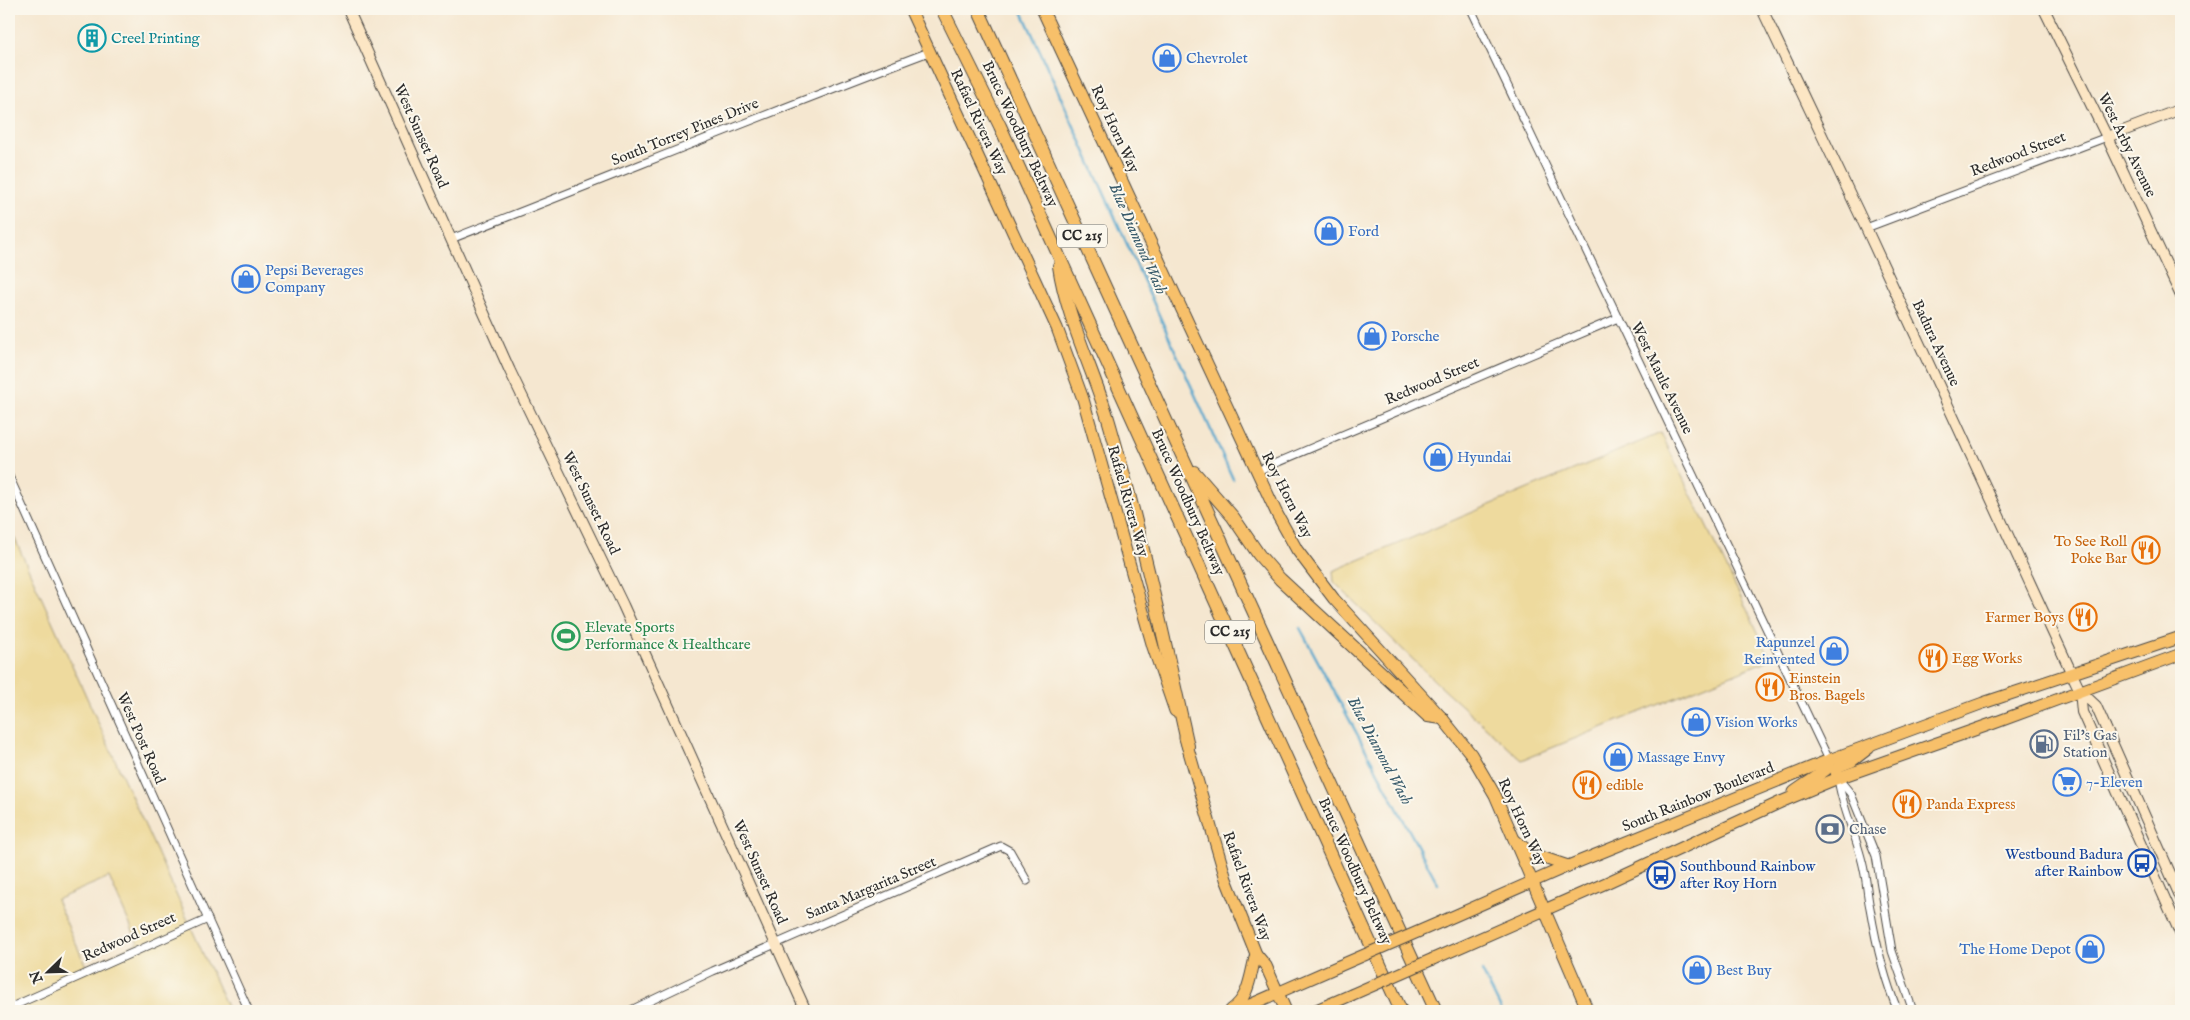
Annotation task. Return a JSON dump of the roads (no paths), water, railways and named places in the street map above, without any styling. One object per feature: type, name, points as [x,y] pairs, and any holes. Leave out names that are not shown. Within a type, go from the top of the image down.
[{"type":"highway","name":"Bruce Woodbury Beltway","points":[[942,9],[1000,126],[1401,1011]]},
{"type":"highway","name":"Bruce Woodbury Beltway","points":[[978,9],[1436,1011]]},
{"type":"highway","points":[[1058,254],[1062,287],[1096,382],[1118,456],[1163,635],[1188,746]]},
{"type":"highway","points":[[1186,463],[1233,517],[1259,555],[1280,579],[1428,716],[1442,718]]},
{"type":"main road","name":"West Sunset Road","points":[[348,9],[510,371],[627,614],[806,1011]]},
{"type":"main road","name":"Rafael Rivera Way","points":[[910,9],[1054,320],[1100,454],[1153,647],[1188,746],[1226,879],[1256,954],[1266,966],[1286,1011]]},
{"type":"main road","name":"Badura Avenue","points":[[1762,9],[1866,228],[2080,691],[2082,712],[2181,935]]},
{"type":"main road","name":"West Arby Avenue","points":[[2044,9],[2107,137],[2181,296]]},
{"type":"main road","name":"Roy Horn Way","points":[[1046,10],[1277,514],[1297,550],[1334,598],[1442,718],[1471,754],[1484,775],[1515,840],[1588,1011]]},
{"type":"main road","name":"Redwood Street","points":[[2107,137],[2181,109]]},
{"type":"main road","name":"South Rainbow Boulevard","points":[[1236,1011],[1568,866],[1828,760],[1984,703],[2181,637]]},
{"type":"main road","points":[[1314,1011],[1545,910],[1783,801],[1838,778],[2181,654]]},
{"type":"main road","name":"Badura Avenue","points":[[2080,691],[2096,706],[2181,898]]},
{"type":"main road","points":[[1838,778],[1836,772],[1839,766],[1852,761],[1876,742]]},
{"type":"main road","points":[[1783,801],[1813,777],[1824,772],[1828,768],[1828,760]]},
{"type":"main road","points":[[2131,822],[2145,816]]},
{"type":"main road","points":[[1515,840],[1532,854],[1568,866]]},
{"type":"main road","points":[[1230,1011],[1241,1001],[1247,990],[1256,954]]},
{"type":"street","name":"West Maule Avenue","points":[[1471,9],[1828,760]]},
{"type":"street","name":"South Torrey Pines Drive","points":[[451,239],[686,148],[756,117],[930,52]]},
{"type":"street","name":"Redwood Street","points":[[1866,228],[2107,137]]},
{"type":"street","name":"Redwood Street","points":[[1257,472],[1618,318]]},
{"type":"street","name":"West Post Road","points":[[9,476],[249,1011]]},
{"type":"street","points":[[1838,778],[1840,800],[1854,834],[1864,870],[1879,955],[1898,1011]]},
{"type":"street","points":[[1838,778],[1851,794],[1876,856],[1892,951],[1913,1011]]},
{"type":"street","name":"Santa Margarita Street","points":[[629,1011],[713,971],[1001,846],[1010,851],[1027,881]]},
{"type":"street","name":"Redwood Street","points":[[9,1008],[208,919]]},
{"type":"waterway","name":"Blue Diamond Wash","points":[[1021,9],[1233,479]]},
{"type":"waterway","name":"Blue Diamond Wash","points":[[1300,628],[1438,884]]},
{"type":"waterway","name":"Blue Diamond Wash","points":[[1482,971],[1502,1011]]},
{"type":"place","name":"Creel Printing","points":[[92,38]]},
{"type":"place","name":"Chevrolet","points":[[1167,58]]},
{"type":"place","name":"Ford","points":[[1329,231]]},
{"type":"place","name":"Pepsi Beverages Company","points":[[246,279]]},
{"type":"place","name":"Porsche","points":[[1372,336]]},
{"type":"place","name":"Hyundai","points":[[1438,457]]},
{"type":"place","name":"To See Roll Poke Bar","points":[[2146,550]]},
{"type":"place","name":"Farmer Boys","points":[[2083,617]]},
{"type":"place","name":"Elevate Sports Performance & Healthcare","points":[[566,636]]},
{"type":"place","name":"Rapunzel Reinvented","points":[[1834,651]]},
{"type":"place","name":"Egg Works","points":[[1933,658]]},
{"type":"place","name":"Einstein Bros. Bagels","points":[[1770,687]]},
{"type":"place","name":"Vision Works","points":[[1696,722]]},
{"type":"place","name":"Fil's Gas Station","points":[[2044,744]]},
{"type":"place","name":"Massage Envy","points":[[1618,757]]},
{"type":"place","name":"7-Eleven","points":[[2067,782]]},
{"type":"place","name":"edible","points":[[1587,785]]},
{"type":"place","name":"Panda Express","points":[[1907,804]]},
{"type":"place","name":"Chase","points":[[1830,829]]},
{"type":"place","name":"Westbound Badura after Rainbow","points":[[2142,863]]},
{"type":"place","name":"Southbound Rainbow after Roy Horn","points":[[1661,875]]},
{"type":"place","name":"The Home Depot","points":[[2090,949]]},
{"type":"place","name":"Best Buy","points":[[1697,970]]}]
